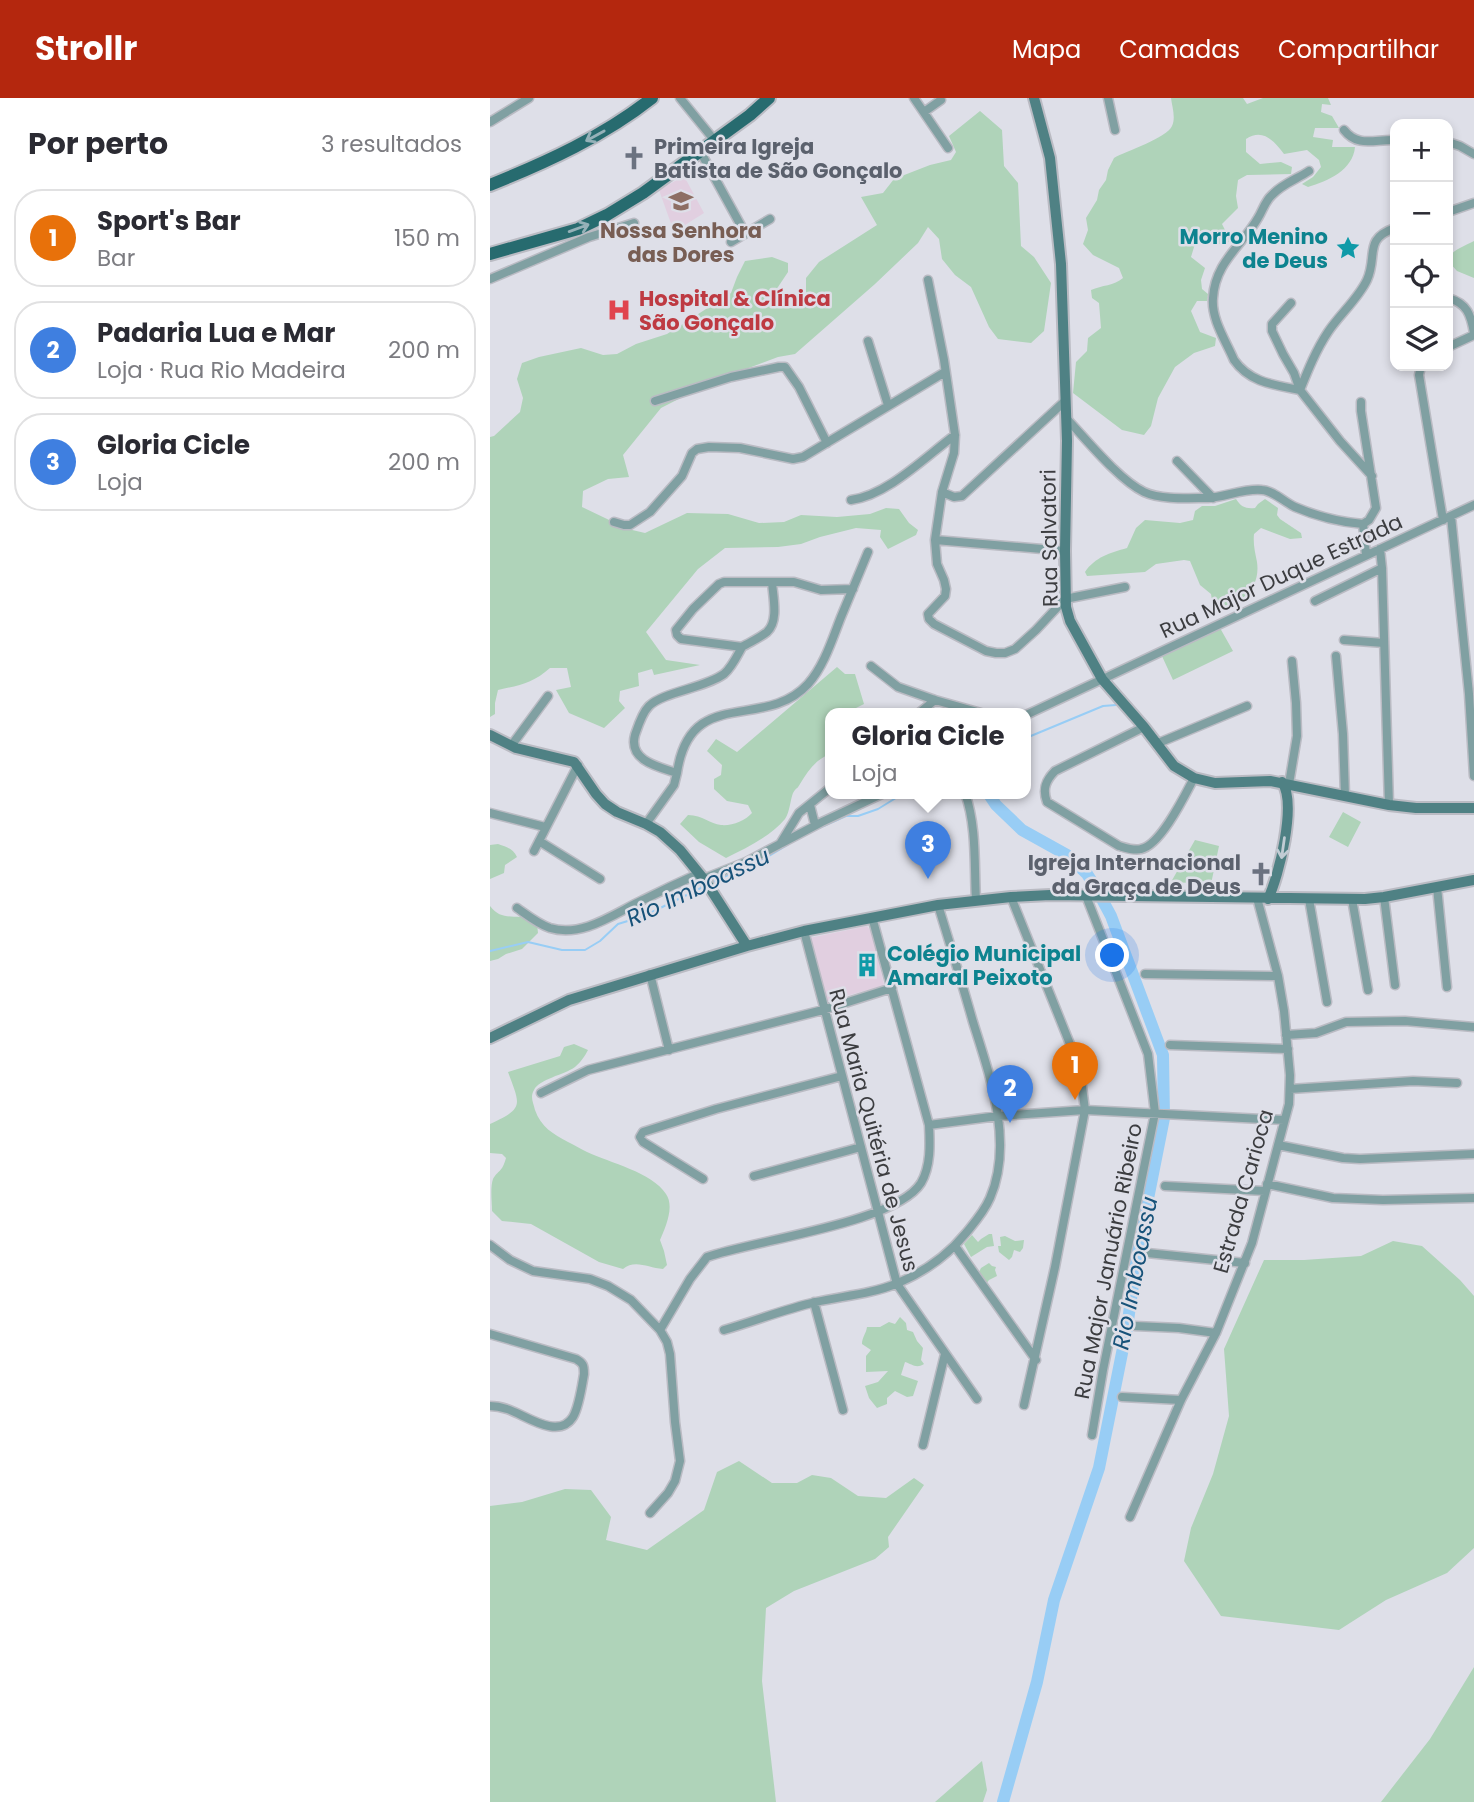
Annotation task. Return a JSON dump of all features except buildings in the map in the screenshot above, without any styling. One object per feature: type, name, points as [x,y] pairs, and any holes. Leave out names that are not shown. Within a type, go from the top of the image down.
[{"type":"main road","points":[[490,185],[585,142],[652,98]]},
{"type":"main road","points":[[490,254],[589,225],[624,205],[715,141],[769,98]]},
{"type":"main road","name":"Rua Salvatori","points":[[1034,98],[1054,179],[1061,264],[1067,441],[1065,599],[1070,621],[1102,679],[1174,766],[1194,778]]},
{"type":"main road","points":[[490,735],[510,746],[570,760],[578,765],[605,804],[671,840],[705,881],[747,946]]},
{"type":"main road","points":[[1194,778],[1215,783],[1258,781],[1416,808],[1474,808]]},
{"type":"main road","points":[[1262,899],[1281,863],[1289,787]]},
{"type":"main road","points":[[490,1038],[569,1000],[650,974],[804,931],[938,905],[1049,895],[1352,899],[1384,897],[1474,880]]},
{"type":"street","points":[[490,122],[529,98]]},
{"type":"street","points":[[680,98],[715,141]]},
{"type":"street","points":[[914,98],[948,148]]},
{"type":"street","points":[[1108,98],[1115,130]]},
{"type":"street","points":[[924,112],[941,100]]},
{"type":"street","points":[[1344,130],[1358,141],[1390,140]]},
{"type":"street","points":[[1453,144],[1474,154]]},
{"type":"street","points":[[700,151],[746,233]]},
{"type":"street","points":[[1300,390],[1271,386],[1238,366],[1213,310],[1213,297],[1216,281],[1231,251],[1258,218],[1268,199],[1280,188],[1309,171]]},
{"type":"street","points":[[1453,210],[1474,202]]},
{"type":"street","points":[[731,242],[770,219]]},
{"type":"street","points":[[491,278],[589,237],[634,223]]},
{"type":"street","points":[[1300,390],[1328,333],[1366,283],[1377,238],[1390,230]]},
{"type":"street","points":[[554,236],[559,249]]},
{"type":"street","points":[[928,280],[955,435],[954,453],[942,492],[935,540],[937,565],[946,589],[944,596],[928,614],[929,619],[986,651],[1006,653],[1015,649],[1036,630],[1065,599],[1125,587]]},
{"type":"street","points":[[1453,299],[1471,309],[1474,334],[1453,344]]},
{"type":"street","points":[[1291,303],[1272,324],[1272,331],[1300,390],[1372,476]]},
{"type":"street","points":[[868,341],[888,405]]},
{"type":"street","points":[[655,401],[732,377],[785,367],[803,394],[827,443]]},
{"type":"street","points":[[1420,371],[1447,518],[1469,694],[1474,776]]},
{"type":"street","points":[[614,522],[630,524],[650,512],[682,476],[692,453],[697,449],[740,448],[793,459],[803,457],[945,372]]},
{"type":"street","points":[[942,492],[954,497],[968,492],[1065,401]]},
{"type":"street","points":[[1066,418],[1124,478],[1145,492],[1171,498],[1213,498],[1264,490],[1314,514],[1363,524],[1370,520],[1376,508],[1361,402]]},
{"type":"street","points":[[851,500],[862,499],[891,484],[955,435]]},
{"type":"street","points":[[1177,461],[1213,498]]},
{"type":"street","name":"Rua Major Duque Estrada","points":[[1031,713],[1474,505]]},
{"type":"street","points":[[1363,524],[1366,555]]},
{"type":"street","points":[[935,540],[1065,551]]},
{"type":"street","points":[[1380,549],[1389,805]]},
{"type":"street","points":[[646,824],[670,791],[682,750],[697,727],[718,716],[784,702],[797,695],[809,683],[819,669],[868,552]]},
{"type":"street","points":[[1315,601],[1382,568]]},
{"type":"street","points":[[677,773],[649,764],[634,749],[634,739],[644,714],[650,705],[723,674],[732,665],[742,647],[768,632],[774,612],[772,582]]},
{"type":"street","points":[[742,647],[681,639],[676,630],[719,584],[794,582],[821,590],[852,589]]},
{"type":"street","points":[[1344,640],[1384,643]]},
{"type":"street","points":[[1336,656],[1345,796]]},
{"type":"street","points":[[1289,787],[1297,736],[1292,661]]},
{"type":"street","points":[[871,666],[898,687],[963,708]]},
{"type":"street","points":[[510,746],[548,696]]},
{"type":"street","points":[[925,708],[934,700]]},
{"type":"street","points":[[1156,744],[1247,706]]},
{"type":"street","points":[[1144,727],[1055,771],[1047,779],[1044,790],[1047,802],[1119,846],[1140,850],[1158,838],[1194,778]]},
{"type":"street","points":[[534,851],[578,765]]},
{"type":"street","points":[[780,844],[799,813],[825,792]]},
{"type":"street","points":[[517,908],[552,929],[579,929],[604,921],[640,901],[705,881],[871,799]]},
{"type":"street","points":[[967,799],[972,826],[976,901]]},
{"type":"street","points":[[810,805],[815,825]]},
{"type":"street","points":[[490,813],[545,827]]},
{"type":"street","points":[[539,841],[600,879]]},
{"type":"street","points":[[1437,887],[1447,987]]},
{"type":"street","name":"Rua Major Januário Ribeiro","points":[[1090,896],[1148,1055],[1158,1113],[1103,1370],[1092,1435]]},
{"type":"street","points":[[1011,897],[1074,1054],[1085,1110],[1036,1360],[1024,1405]]},
{"type":"street","points":[[1384,897],[1395,985]]},
{"type":"street","name":"Estrada Carioca","points":[[1130,1517],[1181,1400],[1216,1333],[1245,1263],[1289,1104],[1288,1049],[1278,976],[1262,899]]},
{"type":"street","points":[[1309,899],[1327,1002]]},
{"type":"street","points":[[1352,899],[1368,990]]},
{"type":"street","points":[[724,1330],[814,1302],[897,1284],[926,1268],[955,1246],[981,1215],[995,1185],[999,1161],[998,1116],[987,1067],[938,905]]},
{"type":"street","points":[[660,1330],[690,1279],[707,1257],[878,1213],[911,1194],[921,1183],[929,1158],[929,1125],[873,917]]},
{"type":"street","name":"Rua Maria Quitéria de Jesus","points":[[804,931],[897,1284],[976,1399]]},
{"type":"street","points":[[650,974],[669,1050]]},
{"type":"street","points":[[1145,974],[1278,976]]},
{"type":"street","points":[[541,1093],[588,1070],[823,1010],[892,988]]},
{"type":"street","points":[[1286,1035],[1316,1033],[1346,1022],[1405,1021],[1474,1027]]},
{"type":"street","points":[[1170,1045],[1288,1049]]},
{"type":"street","points":[[703,1179],[643,1142],[640,1137],[643,1132],[716,1109],[842,1076]]},
{"type":"street","points":[[1290,1089],[1413,1081],[1457,1083]]},
{"type":"street","points":[[929,1125],[998,1116],[1085,1110],[1284,1120]]},
{"type":"street","points":[[1278,1145],[1360,1159],[1474,1154]]},
{"type":"street","points":[[754,1176],[861,1147]]},
{"type":"street","points":[[1165,1186],[1266,1187],[1333,1198],[1383,1200],[1474,1198]]},
{"type":"street","points":[[490,1245],[510,1260],[533,1271],[590,1279],[608,1286],[631,1300],[660,1330],[670,1354],[680,1461],[675,1481],[650,1513]]},
{"type":"street","points":[[955,1246],[1036,1360]]},
{"type":"street","points":[[1147,1253],[1245,1263]]},
{"type":"street","points":[[814,1302],[843,1410]]},
{"type":"street","points":[[1135,1326],[1216,1333]]},
{"type":"street","points":[[490,1334],[576,1360],[582,1363],[584,1374],[574,1416],[565,1424],[554,1427],[540,1425],[506,1408],[490,1406]]},
{"type":"street","points":[[923,1445],[945,1354]]},
{"type":"street","points":[[1122,1397],[1181,1400]]},
{"type":"shaded area","name":"Nossa Senhora das Dores","points":[[684,176],[704,213],[674,232],[659,190]]},
{"type":"shaded area","points":[[867,926],[872,933],[883,986],[824,1002],[809,938]]},
{"type":"green space","points":[[1171,98],[1243,98],[1247,104],[1263,98],[1328,98],[1331,105],[1322,104],[1321,112],[1332,116],[1339,128],[1315,128],[1313,137],[1333,140],[1332,147],[1355,147],[1345,168],[1331,178],[1308,187],[1302,184],[1313,177],[1321,167],[1319,160],[1307,150],[1284,154],[1263,135],[1246,139],[1246,152],[1260,164],[1281,162],[1292,167],[1291,174],[1247,175],[1238,180],[1238,208],[1222,224],[1230,240],[1226,245],[1206,242],[1198,234],[1191,257],[1205,268],[1201,280],[1202,289],[1208,294],[1207,301],[1197,301],[1191,311],[1200,332],[1216,338],[1215,346],[1194,353],[1175,367],[1158,398],[1151,426],[1144,435],[1122,430],[1073,393],[1076,362],[1087,351],[1088,338],[1101,328],[1099,303],[1092,298],[1091,290],[1116,283],[1123,278],[1119,268],[1093,255],[1083,244],[1088,230],[1086,218],[1097,200],[1114,158],[1169,131],[1174,119]]},
{"type":"green space","points":[[980,111],[1002,130],[1004,166],[1018,183],[1021,246],[1034,257],[1051,283],[1044,331],[1031,343],[998,339],[989,327],[971,287],[955,275],[942,259],[939,239],[928,227],[918,243],[795,354],[778,357],[714,381],[661,408],[623,455],[629,477],[608,479],[583,491],[582,507],[628,529],[645,533],[687,513],[728,514],[759,523],[784,522],[801,515],[837,517],[870,514],[886,508],[899,509],[918,530],[916,535],[888,549],[880,537],[881,530],[856,528],[801,544],[725,548],[698,569],[646,632],[666,660],[700,665],[654,675],[652,669],[638,673],[639,686],[620,691],[619,701],[625,708],[604,728],[569,713],[556,690],[571,687],[567,668],[550,668],[526,683],[498,690],[495,714],[490,717],[490,437],[520,412],[523,398],[517,379],[522,363],[581,348],[603,355],[617,354],[636,344],[667,334],[731,293],[745,261],[772,257],[788,263],[788,272],[774,293],[784,304],[806,297],[806,278],[819,262],[877,225],[861,197],[883,193],[894,179],[951,160],[956,152],[949,136]]},
{"type":"green space","points":[[1474,241],[1474,278],[1453,267],[1454,252]]},
{"type":"green space","points":[[1236,499],[1246,508],[1255,508],[1265,499],[1278,508],[1277,515],[1280,519],[1301,533],[1302,538],[1290,539],[1261,528],[1254,534],[1257,562],[1255,581],[1246,595],[1231,604],[1213,607],[1211,594],[1200,585],[1190,561],[1156,564],[1145,572],[1087,576],[1085,572],[1098,559],[1127,548],[1136,528],[1145,520],[1180,523],[1193,520],[1195,511],[1202,506],[1215,506]]},
{"type":"green space","points":[[1220,628],[1233,651],[1173,680],[1161,654]]},
{"type":"green space","points":[[837,667],[845,674],[855,674],[864,704],[856,708],[825,708],[825,756],[812,766],[794,791],[785,819],[765,837],[726,858],[699,842],[680,824],[688,815],[717,824],[734,824],[752,813],[748,805],[727,801],[714,789],[714,779],[721,775],[722,765],[707,751],[716,739],[737,752]]},
{"type":"green space","points":[[1343,812],[1361,822],[1348,847],[1329,837]]},
{"type":"green space","points":[[1195,840],[1219,846],[1211,884],[1171,882]]},
{"type":"green space","points":[[498,844],[514,852],[517,857],[505,865],[504,873],[490,879],[490,845]]},
{"type":"green space","points":[[490,906],[500,914],[523,917],[537,924],[538,933],[522,949],[490,961]]},
{"type":"green space","points":[[574,1044],[588,1050],[575,1067],[537,1086],[532,1095],[535,1110],[544,1125],[557,1136],[587,1152],[641,1174],[660,1186],[670,1205],[660,1240],[667,1265],[663,1269],[637,1264],[623,1269],[599,1262],[531,1224],[502,1221],[492,1211],[493,1179],[506,1158],[502,1154],[490,1153],[490,1124],[509,1114],[517,1104],[508,1072],[560,1056],[564,1047]]},
{"type":"green space","points":[[992,1234],[994,1246],[987,1247],[971,1257],[964,1244],[972,1235],[978,1242]]},
{"type":"green space","points":[[1005,1236],[1015,1241],[1024,1240],[1020,1252],[1014,1250],[1009,1260],[999,1252],[998,1246],[1001,1246],[1000,1237]]},
{"type":"green space","points":[[1393,1241],[1422,1246],[1474,1296],[1474,1548],[1447,1573],[1386,1600],[1339,1630],[1221,1616],[1184,1561],[1191,1528],[1213,1474],[1229,1416],[1224,1349],[1264,1260],[1361,1256]]},
{"type":"green space","points":[[989,1263],[996,1267],[997,1276],[986,1284],[978,1274],[981,1268]]},
{"type":"green space","points":[[900,1317],[906,1323],[907,1330],[913,1332],[923,1348],[921,1360],[924,1364],[916,1366],[905,1362],[901,1375],[918,1381],[913,1396],[907,1397],[895,1391],[887,1398],[887,1404],[877,1408],[869,1398],[865,1386],[878,1382],[888,1371],[866,1372],[866,1356],[871,1350],[862,1344],[863,1339],[867,1327],[880,1327],[889,1322],[895,1324]]},
{"type":"green space","points":[[739,1461],[772,1483],[797,1483],[812,1475],[831,1478],[858,1496],[886,1498],[914,1478],[924,1485],[888,1537],[889,1547],[875,1559],[794,1591],[766,1608],[762,1681],[776,1802],[490,1802],[490,1506],[522,1502],[565,1489],[591,1490],[611,1517],[606,1540],[647,1550],[704,1510],[717,1472]]},
{"type":"green space","points":[[1474,1667],[1474,1802],[1381,1802],[1430,1739]]},
{"type":"green space","points":[[982,1761],[987,1790],[983,1802],[935,1802]]},
{"type":"waterway","name":"Rio Imboassu","points":[[1031,736],[1103,706],[1116,705]]},
{"type":"waterway","name":"Rio Imboassu","points":[[819,828],[846,816],[858,816],[878,809],[894,799]]},
{"type":"waterway","name":"Rio Imboassu","points":[[992,799],[1022,830],[1067,855],[1087,874],[1096,888],[1111,916],[1163,1055],[1164,1118],[1099,1468],[1054,1600],[1037,1682],[1003,1802]]},
{"type":"waterway","name":"Rio Imboassu","points":[[713,882],[789,844]]},
{"type":"waterway","name":"Rio Imboassu","points":[[490,951],[528,942],[562,950],[585,950],[600,941],[618,924],[644,916],[705,886]]},
{"type":"place","name":"Primeira Igreja Batista de São Gonçalo","points":[[634,158]]},
{"type":"place","name":"Nossa Senhora das Dores","points":[[681,201]]},
{"type":"place","name":"Morro Menino de Deus","points":[[1348,248]]},
{"type":"place","name":"Hospital & Clínica São Gonçalo","points":[[619,310]]},
{"type":"place","name":"Igreja Internacional da Graça de Deus","points":[[1261,874]]},
{"type":"place","name":"Gloria Cicle","points":[[928,879]]},
{"type":"place","name":"Colégio Municipal Amaral Peixoto","points":[[867,965]]},
{"type":"place","name":"Sport's Bar","points":[[1075,1100]]},
{"type":"place","name":"Padaria Lua e Mar","points":[[1010,1123]]}]
